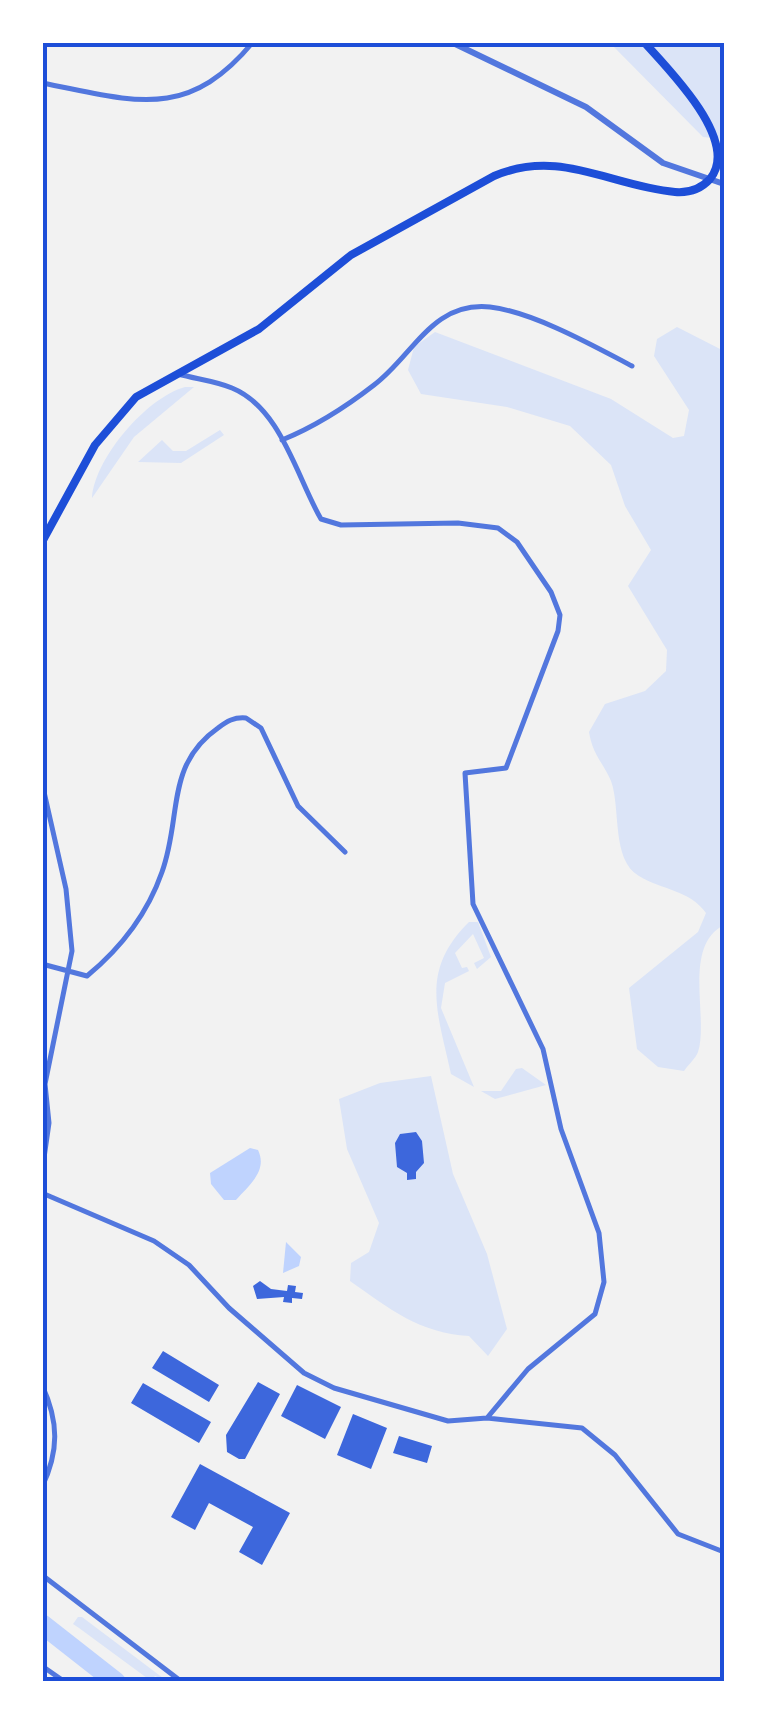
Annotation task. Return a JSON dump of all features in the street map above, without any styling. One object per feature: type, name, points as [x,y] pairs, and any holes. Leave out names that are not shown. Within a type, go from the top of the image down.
[{"type":"main road","points":[[42,542],[115,417],[136,397],[259,330],[351,256],[517,166],[578,167],[676,192],[700,187],[711,177],[720,154],[711,130],[644,42]]},
{"type":"street","points":[[42,83],[163,102],[222,74],[254,42]]},
{"type":"street","points":[[451,42],[586,107],[662,163],[724,184]]},
{"type":"street","points":[[282,440],[307,429],[372,387],[435,322],[466,308],[495,308],[517,314],[632,366]]},
{"type":"street","points":[[174,373],[233,388],[251,399],[282,440],[321,519],[341,525],[444,523],[498,528],[526,555],[551,592],[560,615],[558,632],[506,768],[464,773],[470,881],[473,904],[543,1049],[560,1129],[599,1233],[604,1282],[595,1314],[528,1369],[487,1418]]},
{"type":"street","points":[[42,964],[66,974],[87,976],[115,953],[133,931],[162,874],[184,763],[200,740],[229,720],[246,718],[261,728],[298,806],[344,852]]},
{"type":"street","points":[[42,783],[66,889],[72,951],[45,1084],[49,1123],[42,1172]]},
{"type":"street","points":[[42,1193],[126,1226],[189,1265],[229,1308],[304,1372],[334,1388],[416,1415],[582,1428],[615,1455],[678,1534],[724,1552]]},
{"type":"street","points":[[42,1385],[57,1440],[42,1487]]},
{"type":"street","points":[[42,1575],[182,1682]]},
{"type":"street","points":[[42,1666],[65,1682]]},
{"type":"shaded area","points":[[610,43],[724,43],[724,139],[703,137]]},
{"type":"shaded area","points":[[677,327],[724,351],[724,925],[711,935],[704,949],[699,984],[701,1038],[697,1054],[684,1071],[658,1067],[637,1049],[629,988],[698,932],[706,913],[692,899],[648,881],[630,868],[620,846],[611,781],[589,732],[605,704],[645,691],[666,671],[667,650],[628,586],[651,550],[625,506],[611,465],[570,426],[507,407],[421,394],[408,370],[414,347],[435,332],[611,399],[673,438],[684,436],[689,410],[654,356],[657,339]]},
{"type":"shaded area","points":[[185,387],[194,387],[134,437],[92,498],[102,465],[125,432],[154,403]]},
{"type":"shaded area","points":[[220,430],[224,435],[181,463],[138,462],[162,440],[173,451],[186,451]]},
{"type":"shaded area","points":[[469,922],[478,922],[491,957],[477,969],[474,963],[484,958],[473,934],[455,953],[462,968],[469,971],[445,983],[441,1008],[474,1087],[451,1074],[436,994],[443,958]]},
{"type":"shaded area","points":[[522,1068],[546,1085],[495,1099],[481,1091],[501,1091],[516,1069]]},
{"type":"shaded area","points":[[431,1076],[453,1174],[487,1254],[507,1329],[488,1356],[469,1336],[420,1325],[350,1281],[351,1263],[369,1252],[379,1223],[347,1149],[339,1099],[380,1083]]},
{"type":"shaded area","points":[[78,1617],[167,1681],[155,1676],[151,1681],[73,1624]]},
{"type":"water","points":[[250,1148],[258,1150],[259,1171],[236,1200],[224,1200],[211,1184],[210,1173]]},
{"type":"water","points":[[286,1242],[301,1257],[299,1266],[283,1273]]},
{"type":"building","points":[[416,1132],[422,1141],[424,1163],[416,1172],[416,1179],[407,1180],[407,1173],[397,1167],[395,1143],[400,1134]]},
{"type":"building","points":[[260,1281],[271,1289],[287,1291],[288,1285],[296,1286],[295,1292],[303,1293],[302,1299],[292,1298],[292,1303],[283,1302],[284,1297],[257,1299],[253,1286]]},
{"type":"building","points":[[163,1351],[219,1385],[209,1402],[152,1368]]},
{"type":"building","points":[[258,1382],[280,1394],[245,1459],[239,1459],[227,1452],[226,1435]]},
{"type":"building","points":[[143,1383],[211,1422],[199,1443],[131,1403]]},
{"type":"building","points":[[297,1385],[341,1407],[325,1439],[281,1416]]},
{"type":"building","points":[[353,1414],[387,1428],[371,1469],[337,1455]]},
{"type":"building","points":[[399,1436],[432,1446],[427,1463],[393,1453]]},
{"type":"building","points":[[200,1464],[290,1513],[262,1565],[239,1552],[253,1527],[209,1503],[195,1530],[171,1517]]},
{"type":"waterway","points":[[42,1624],[116,1682]]}]
